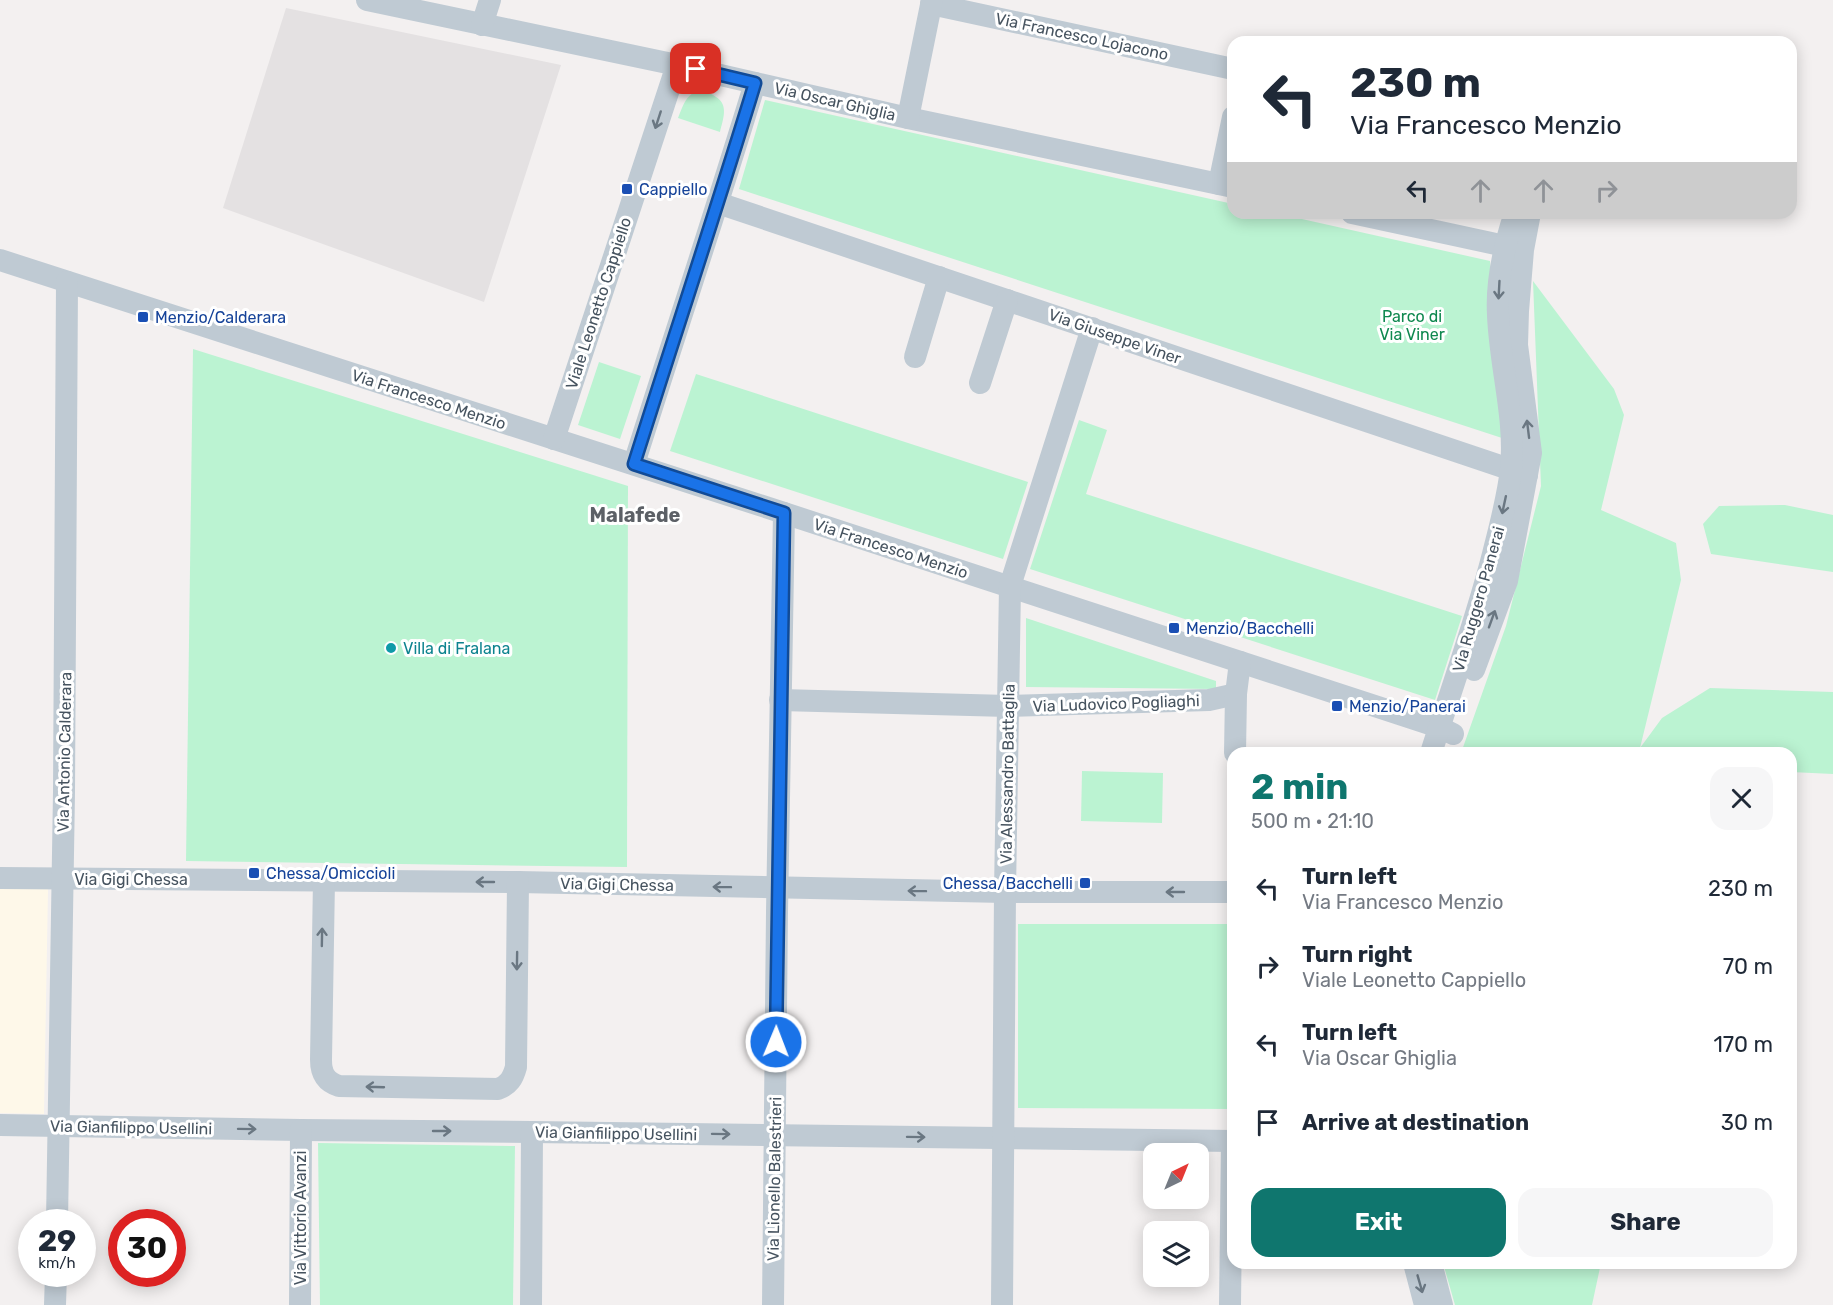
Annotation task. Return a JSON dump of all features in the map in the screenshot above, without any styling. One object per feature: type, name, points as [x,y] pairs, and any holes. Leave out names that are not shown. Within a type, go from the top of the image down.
[{"type":"street","name":"Via Oscar Ghiglia","points":[[367,0],[1226,185]]},
{"type":"street","points":[[482,25],[490,0]]},
{"type":"street","points":[[908,118],[932,2]]},
{"type":"street","name":"Via Francesco Lojacono","points":[[932,2],[1227,68]]},
{"type":"street","name":"Viale Leonetto Cappiello","points":[[554,439],[676,65]]},
{"type":"street","points":[[634,464],[755,83]]},
{"type":"street","name":"Via Giuseppe Viner","points":[[718,204],[1519,472]]},
{"type":"street","points":[[1380,219],[1514,248]]},
{"type":"street","name":"Via Ruggero Panerai","points":[[1446,738],[1506,498],[1531,453],[1517,345],[1515,219]]},
{"type":"street","name":"Via Ruggero Panerai","points":[[1514,248],[1527,219]]},
{"type":"street","name":"Via Francesco Menzio","points":[[0,260],[1240,662],[1446,738]]},
{"type":"street","points":[[915,357],[939,277]]},
{"type":"street","name":"Via Antonio Calderara","points":[[57,1209],[67,282]]},
{"type":"street","points":[[980,383],[1007,300]]},
{"type":"street","name":"Via Alessandro Battaglia","points":[[1002,1305],[1010,586],[1092,328]]},
{"type":"street","name":"Via Lionello Balestrieri","points":[[773,1305],[784,513]]},
{"type":"street","points":[[1235,747],[1236,694],[1240,662]]},
{"type":"street","name":"Via Ludovico Pogliaghi","points":[[780,700],[1008,706],[1209,700],[1236,694]]},
{"type":"street","name":"Via Gigi Chessa","points":[[0,878],[518,882],[1005,892],[1227,892]]},
{"type":"street","points":[[324,880],[321,1069],[324,1077],[339,1086],[418,1089],[498,1089],[513,1076],[516,1067],[518,882]]},
{"type":"street","name":"Via Gianfilippo Usellini","points":[[0,1125],[1227,1141]]},
{"type":"street","name":"Via Vittorio Avanzi","points":[[300,1305],[301,1130]]},
{"type":"street","points":[[531,1305],[532,1132]]},
{"type":"street","points":[[1230,1269],[1230,1305]]},
{"type":"street","points":[[1416,1269],[1425,1305]]},
{"type":"street","points":[[1433,1269],[1442,1305]]},
{"type":"street","points":[[55,1305],[56,1287]]},
{"type":"shaded area","points":[[286,8],[561,65],[484,302],[223,208]]},
{"type":"shaded area","points":[[0,888],[48,889],[44,1114],[0,1113]]},
{"type":"green space","points":[[697,91],[711,94],[723,104],[724,113],[720,132],[678,118],[687,99]]},
{"type":"green space","name":"Parco di Via Viner","points":[[765,100],[1227,203],[1227,219],[1302,219],[1490,261],[1502,438],[739,189]]},
{"type":"green space","points":[[1533,281],[1614,389],[1624,415],[1601,510],[1676,543],[1681,580],[1640,747],[1463,747],[1506,626],[1541,486]]},
{"type":"green space","points":[[193,349],[628,486],[627,867],[186,861]]},
{"type":"green space","points":[[599,362],[641,376],[620,439],[578,425]]},
{"type":"green space","points":[[696,374],[1028,482],[1003,559],[670,451]]},
{"type":"green space","points":[[1079,420],[1107,430],[1086,494],[1462,616],[1435,700],[1030,569]]},
{"type":"green space","points":[[1785,505],[1833,515],[1833,572],[1711,554],[1703,524],[1719,506]]},
{"type":"green space","points":[[1026,618],[1216,681],[1216,689],[1026,687]]},
{"type":"green space","points":[[1710,688],[1833,692],[1833,774],[1797,772],[1797,747],[1641,747],[1662,718]]},
{"type":"green space","points":[[1082,771],[1163,773],[1162,823],[1081,821]]},
{"type":"green space","points":[[1018,924],[1227,924],[1227,1109],[1018,1108]]},
{"type":"green space","points":[[318,1143],[515,1146],[513,1305],[320,1305]]},
{"type":"green space","points":[[1445,1269],[1600,1269],[1592,1305],[1455,1305]]},
{"type":"place","name":"Cappiello","points":[[627,189]]},
{"type":"place","name":"Menzio/Calderara","points":[[143,317]]},
{"type":"place","name":"Menzio/Bacchelli","points":[[1174,628]]},
{"type":"place","name":"Villa di Fralana","points":[[391,648]]},
{"type":"place","name":"Menzio/Panerai","points":[[1337,706]]},
{"type":"place","name":"Chessa/Omiccioli","points":[[254,873]]},
{"type":"place","name":"Chessa/Bacchelli","points":[[1085,883]]},
{"type":"district","name":"Malafede","points":[[635,515]]},
{"type":"route","points":[[696,69],[755,83],[634,464],[784,513],[776,1042]]}]
